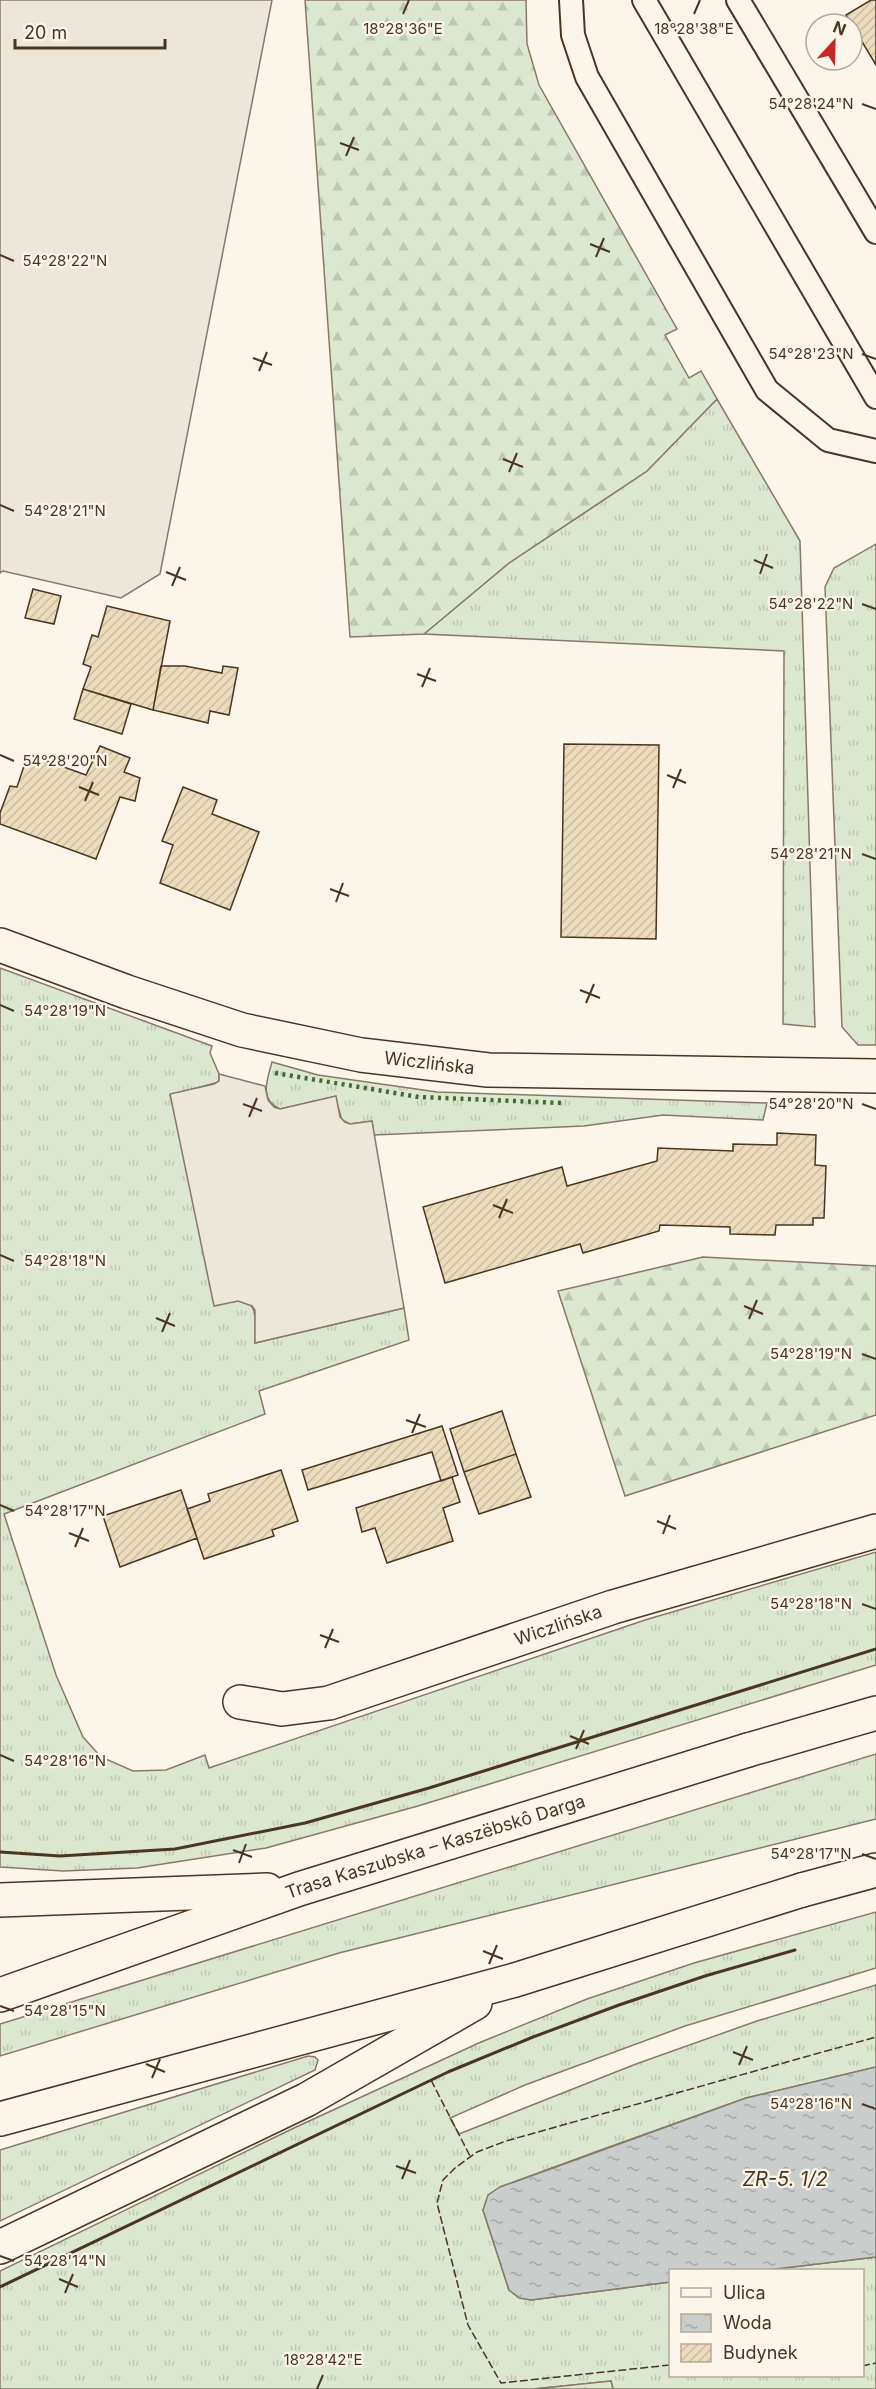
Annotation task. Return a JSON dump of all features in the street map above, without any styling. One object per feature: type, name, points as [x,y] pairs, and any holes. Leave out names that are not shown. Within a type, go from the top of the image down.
[{"type":"main road","name":"Wiczlińska","points":[[0,945],[127,992],[242,1030],[361,1055],[488,1070],[876,1076]]},
{"type":"main road","name":"Wiczlińska","points":[[240,1702],[282,1708],[328,1703],[613,1607],[876,1532]]},
{"type":"main road","name":"Trasa Kaszubska – Kaszëbskô Darga","points":[[0,1995],[298,1889],[748,1750],[876,1713]]},
{"type":"main road","points":[[0,2119],[515,1980],[802,1890],[876,1870]]},
{"type":"main road","points":[[0,1900],[298,1889]]},
{"type":"main road","points":[[0,2247],[306,2100],[515,1980]]},
{"type":"lane","points":[[571,0],[573,35],[587,76],[767,390],[828,440],[876,452]]},
{"type":"lane","points":[[644,0],[876,397]]},
{"type":"lane","points":[[738,0],[876,232]]},
{"type":"green space","points":[[305,0],[526,0],[527,44],[539,85],[677,329],[665,335],[689,378],[701,371],[717,399],[647,471],[509,563],[424,634],[350,637]]},
{"type":"green space","points":[[717,399],[800,541],[815,1027],[783,1024],[784,651],[424,634],[509,563],[647,471]]},
{"type":"green space","points":[[876,544],[876,1045],[858,1045],[842,1027],[825,587],[834,568]]},
{"type":"green space","points":[[0,968],[212,1046],[210,1053],[219,1074],[219,1082],[170,1095],[232,1302],[241,1301],[252,1307],[255,1320],[255,1343],[404,1308],[409,1340],[259,1391],[265,1414],[4,1514],[56,1675],[83,1737],[101,1757],[133,1771],[166,1770],[205,1755],[209,1768],[645,1620],[876,1552],[876,1665],[418,1806],[266,1848],[137,1868],[63,1871],[0,1867]]},
{"type":"green space","points":[[272,1062],[318,1075],[437,1092],[767,1103],[763,1120],[663,1115],[584,1126],[374,1135],[372,1121],[350,1124],[342,1120],[335,1097],[280,1109],[273,1105],[266,1089]]},
{"type":"green space","points":[[703,1257],[876,1266],[876,1415],[625,1496],[558,1291]]},
{"type":"green space","points":[[876,1754],[876,1819],[339,1953],[0,2056],[0,2024]]},
{"type":"green space","points":[[876,1912],[876,1968],[685,2026],[525,2085],[450,2118],[459,2134],[636,2064],[757,2021],[876,1985],[876,2067],[746,2098],[500,2187],[483,2210],[509,2290],[531,2300],[669,2282],[669,2377],[864,2377],[864,2269],[775,2269],[876,2257],[876,2389],[613,2389],[611,2381],[534,2389],[0,2389],[0,2271],[294,2128],[481,2042],[587,1999],[694,1963]]},
{"type":"green space","points":[[308,2056],[318,2060],[315,2070],[0,2221],[0,2150]]},
{"type":"green space","points":[[611,2381],[613,2389],[534,2389]]},
{"type":"shaded area","points":[[0,0],[272,0],[160,574],[121,598],[3,571],[0,573]]},
{"type":"shaded area","points":[[219,1074],[265,1086],[268,1100],[274,1107],[280,1109],[336,1096],[340,1117],[345,1122],[350,1124],[372,1121],[404,1308],[255,1343],[255,1310],[252,1306],[238,1301],[214,1306],[170,1094],[214,1084],[219,1081]]},
{"type":"water","name":"ZR-5. 1/2","points":[[876,2067],[876,2257],[775,2269],[669,2269],[669,2282],[531,2300],[519,2298],[509,2290],[483,2210],[488,2195],[500,2187],[746,2098]]},
{"type":"building","points":[[871,0],[876,0],[876,65],[864,45],[864,12],[851,12]]},
{"type":"building","points":[[33,589],[61,596],[54,624],[25,618]]},
{"type":"building","points":[[107,606],[170,621],[153,710],[83,689],[91,667],[83,664],[92,635],[98,637]]},
{"type":"building","points":[[161,666],[185,666],[222,673],[223,666],[238,668],[229,715],[210,711],[208,723],[153,710]]},
{"type":"building","points":[[83,689],[131,704],[122,734],[74,719]]},
{"type":"building","points":[[564,744],[659,745],[656,939],[561,937]]},
{"type":"building","points":[[100,746],[130,758],[124,772],[140,778],[135,801],[120,797],[96,859],[0,824],[0,813],[10,786],[17,787],[28,754],[86,775]]},
{"type":"building","points":[[183,787],[217,800],[212,814],[259,832],[230,910],[160,883],[173,845],[162,841]]},
{"type":"building","points":[[777,1133],[816,1135],[815,1165],[826,1166],[824,1218],[813,1218],[813,1225],[776,1225],[775,1235],[730,1234],[730,1227],[660,1225],[659,1231],[583,1253],[580,1244],[445,1283],[423,1207],[562,1167],[567,1186],[657,1161],[658,1148],[733,1151],[733,1144],[777,1145]]},
{"type":"building","points":[[502,1411],[516,1454],[464,1472],[450,1429]]},
{"type":"building","points":[[442,1426],[458,1475],[441,1481],[432,1452],[308,1490],[302,1470]]},
{"type":"building","points":[[516,1454],[531,1497],[479,1514],[464,1472]]},
{"type":"building","points":[[281,1470],[298,1521],[272,1530],[274,1536],[204,1559],[187,1509],[210,1501],[208,1494]]},
{"type":"building","points":[[452,1477],[460,1502],[443,1508],[453,1541],[387,1563],[375,1528],[362,1532],[356,1508]]},
{"type":"building","points":[[181,1490],[197,1538],[120,1567],[103,1516]]},
{"type":"hedge","points":[[275,1073],[419,1097],[562,1103]]},
{"type":"fence","points":[[669,2365],[501,2383],[468,2325],[437,2203],[443,2180],[477,2152],[506,2141],[876,2037]]},
{"type":"fence","points":[[431,2080],[470,2156]]},
{"type":"fence","points":[[864,2366],[876,2363]]},
{"type":"wall","points":[[0,1852],[60,1856],[175,1849],[305,1823],[429,1788],[876,1649]]},
{"type":"wall","points":[[0,2287],[448,2072],[619,2005],[705,1976],[795,1950]]}]
